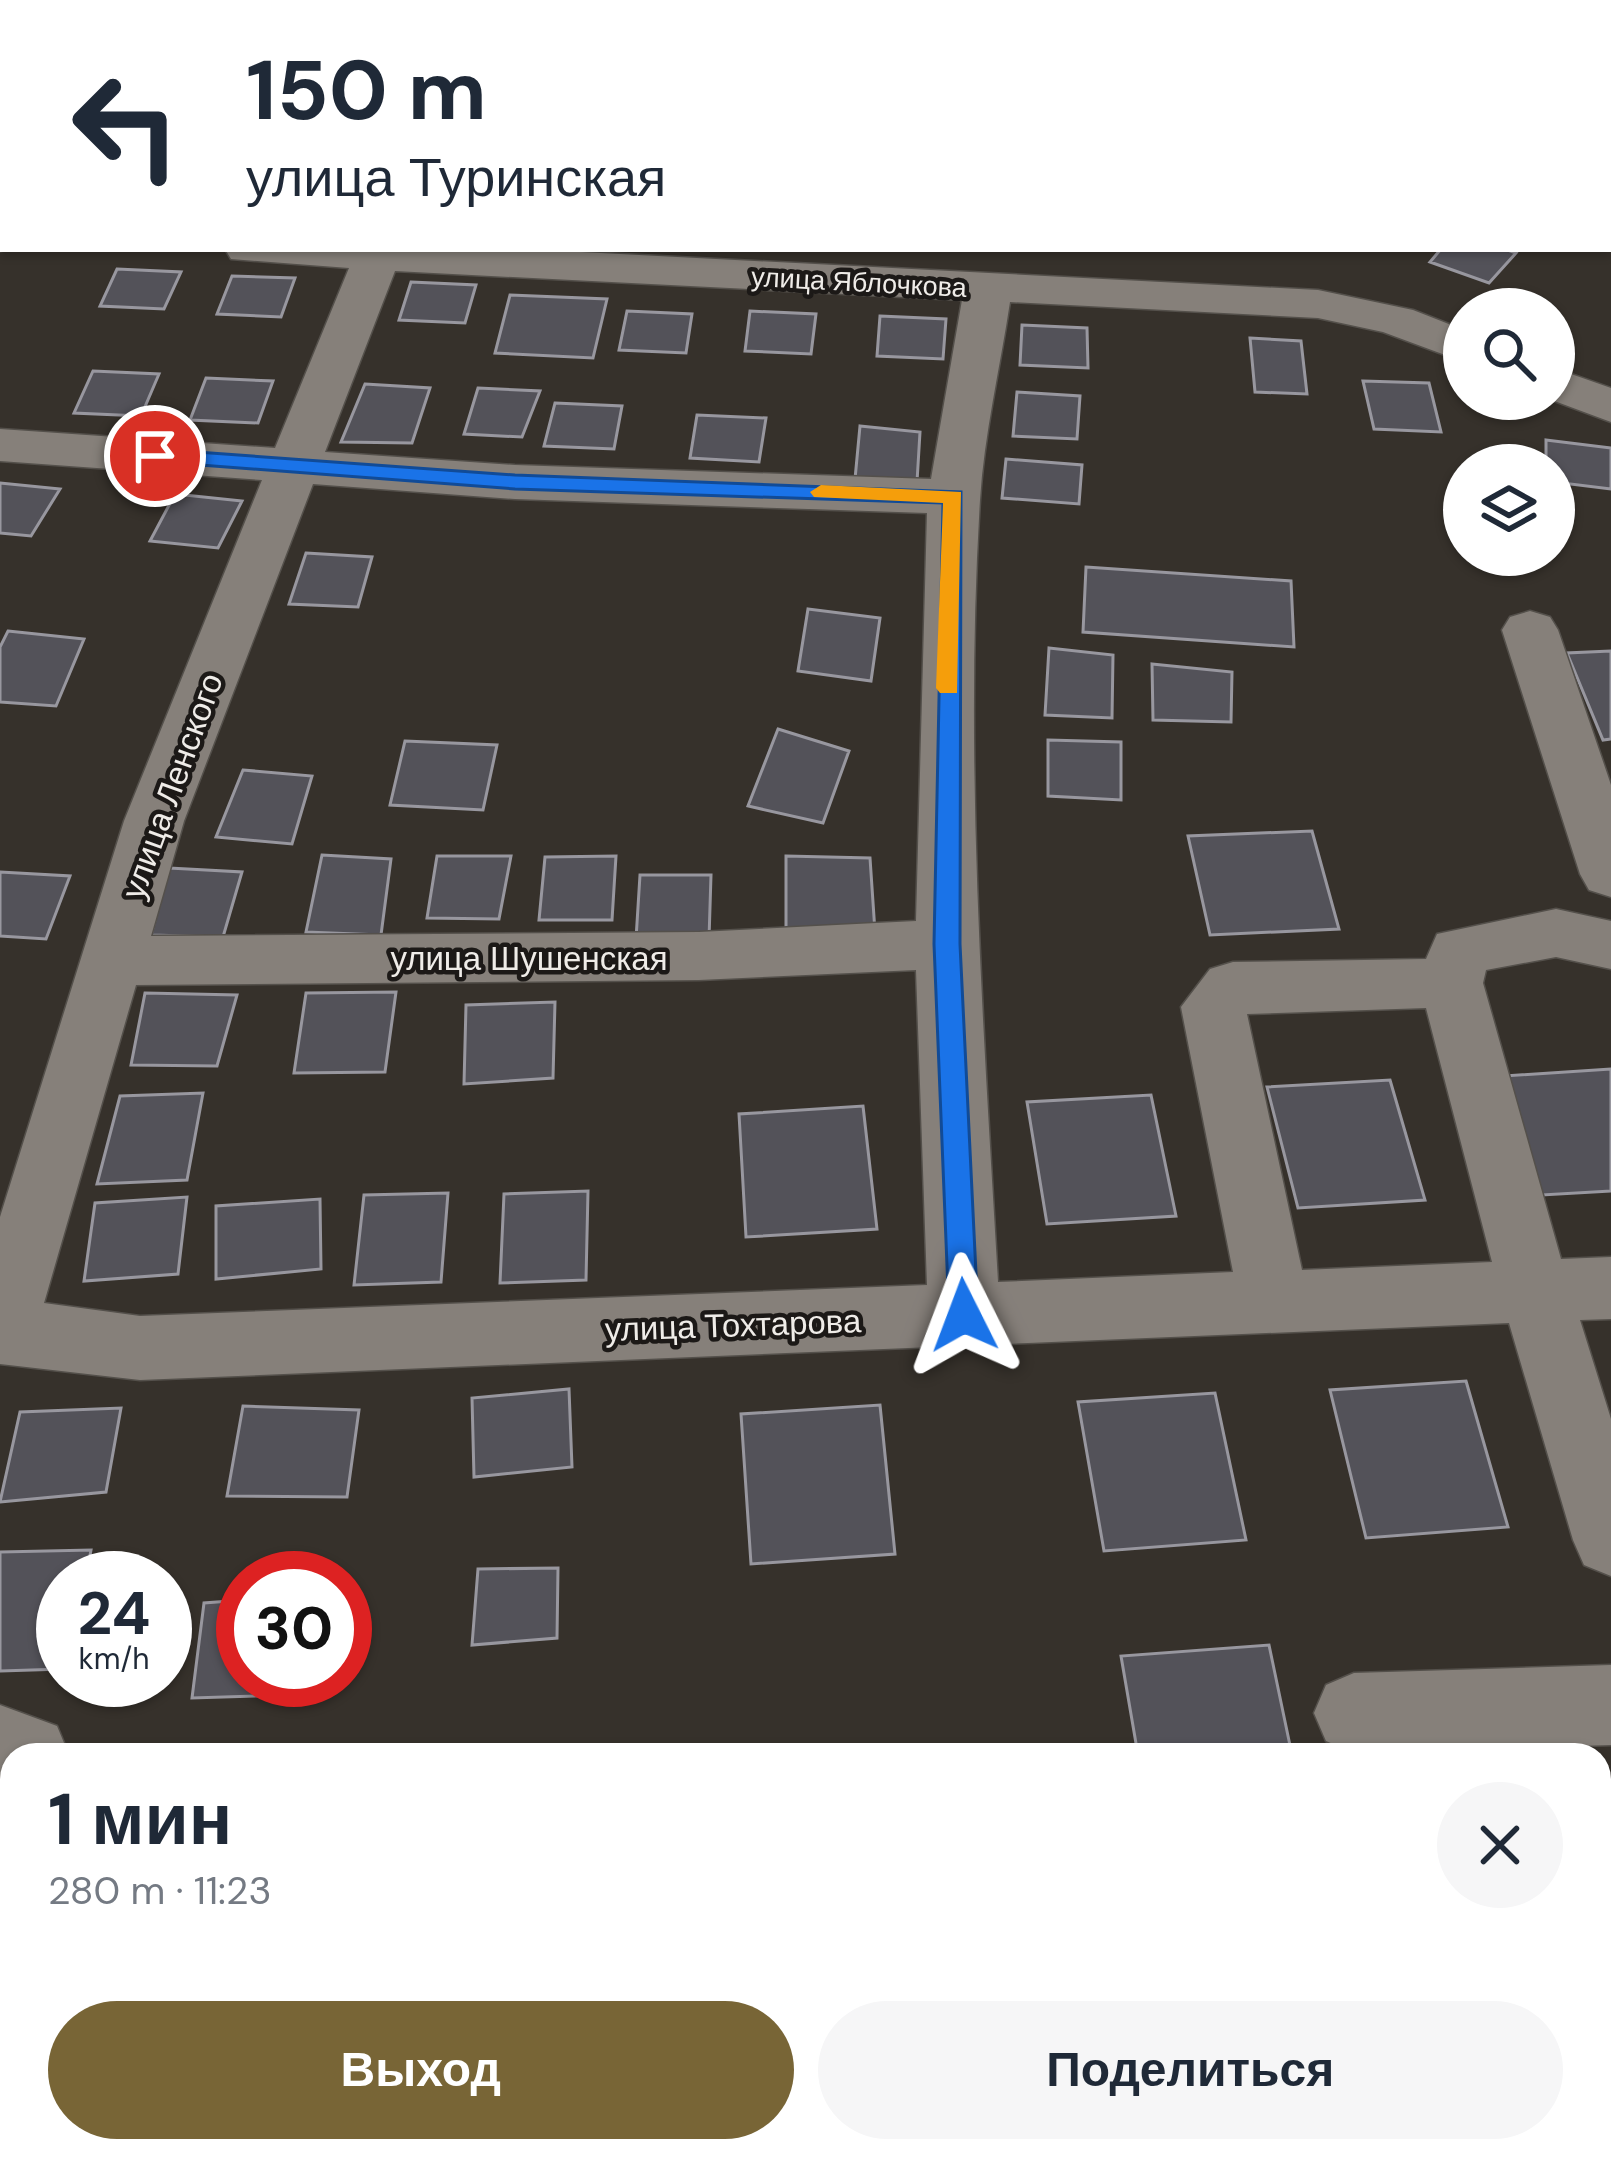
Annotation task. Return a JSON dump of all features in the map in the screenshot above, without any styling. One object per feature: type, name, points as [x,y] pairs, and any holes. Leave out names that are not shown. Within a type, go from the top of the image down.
[{"type":"street","name":"улица Яблочкова","points":[[303,252],[1318,304],[1396,320],[1443,339]]},
{"type":"street","name":"улица Ленского","points":[[1,1330],[154,821],[377,256]]},
{"type":"street","points":[[964,1315],[947,944],[954,496],[988,288]]},
{"type":"street","points":[[1575,391],[1611,406]]},
{"type":"street","points":[[0,445],[515,482],[954,496]]},
{"type":"street","points":[[1530,630],[1611,874]]},
{"type":"street","points":[[1611,945],[1556,933],[1459,951],[1451,983],[1535,1291],[1611,1540]]},
{"type":"street","name":"улица Шушенская","points":[[111,961],[699,956],[947,944]]},
{"type":"street","points":[[1274,1303],[1213,1007],[1233,987],[1451,983]]},
{"type":"street","name":"улица Тохтарова","points":[[1,1330],[140,1348],[1611,1288]]},
{"type":"street","points":[[1354,1713],[1609,1713]]},
{"type":"building","points":[[1438,252],[1516,253],[1489,283],[1430,262]]},
{"type":"building","points":[[117,269],[181,272],[164,309],[100,306]]},
{"type":"building","points":[[232,276],[295,278],[281,317],[217,314]]},
{"type":"building","points":[[411,282],[476,285],[465,323],[399,320]]},
{"type":"building","points":[[510,295],[607,299],[593,358],[495,353]]},
{"type":"building","points":[[627,311],[692,314],[686,353],[619,350]]},
{"type":"building","points":[[750,311],[816,314],[811,354],[745,351]]},
{"type":"building","points":[[880,316],[946,319],[943,359],[877,356]]},
{"type":"building","points":[[1022,325],[1087,328],[1088,368],[1020,365]]},
{"type":"building","points":[[1250,338],[1301,341],[1307,394],[1255,392]]},
{"type":"building","points":[[93,371],[159,374],[141,416],[74,413]]},
{"type":"building","points":[[206,378],[273,381],[258,423],[190,420]]},
{"type":"building","points":[[1363,381],[1429,383],[1441,432],[1374,429]]},
{"type":"building","points":[[365,384],[430,388],[412,443],[341,442]]},
{"type":"building","points":[[478,388],[540,391],[522,437],[464,434]]},
{"type":"building","points":[[1017,392],[1080,396],[1077,439],[1013,436]]},
{"type":"building","points":[[555,403],[622,406],[614,449],[544,446]]},
{"type":"building","points":[[697,415],[766,418],[759,462],[690,458]]},
{"type":"building","points":[[860,426],[920,432],[917,482],[855,479]]},
{"type":"building","points":[[1546,440],[1611,448],[1611,489],[1575,485],[1575,444],[1546,444]]},
{"type":"building","points":[[1006,459],[1082,465],[1079,504],[1002,498]]},
{"type":"building","points":[[0,483],[60,489],[31,536],[0,533]]},
{"type":"building","points":[[175,494],[242,501],[218,548],[150,541]]},
{"type":"building","points":[[306,553],[372,557],[358,607],[289,604]]},
{"type":"building","points":[[1086,567],[1291,581],[1294,647],[1083,632]]},
{"type":"building","points":[[808,609],[880,618],[871,681],[798,671]]},
{"type":"building","points":[[8,631],[84,639],[56,706],[0,702],[0,647]]},
{"type":"building","points":[[1049,648],[1113,655],[1112,718],[1045,715]]},
{"type":"building","points":[[1611,651],[1611,739],[1603,740],[1567,653]]},
{"type":"building","points":[[1152,664],[1232,672],[1231,722],[1153,720]]},
{"type":"building","points":[[778,729],[849,751],[823,823],[748,806]]},
{"type":"building","points":[[1048,740],[1121,742],[1121,800],[1048,796]]},
{"type":"building","points":[[405,741],[497,745],[483,810],[390,805]]},
{"type":"building","points":[[243,770],[312,776],[292,844],[216,837]]},
{"type":"building","points":[[1312,831],[1339,929],[1210,935],[1188,836]]},
{"type":"building","points":[[322,855],[391,859],[381,935],[306,932]]},
{"type":"building","points":[[437,856],[511,856],[499,919],[427,918]]},
{"type":"building","points":[[616,856],[612,920],[539,920],[545,857]]},
{"type":"building","points":[[786,856],[870,858],[875,932],[786,930]]},
{"type":"building","points":[[169,868],[242,872],[223,937],[151,935]]},
{"type":"building","points":[[0,872],[70,876],[46,939],[0,936]]},
{"type":"building","points":[[640,875],[711,875],[709,939],[636,939]]},
{"type":"building","points":[[396,992],[385,1072],[294,1073],[306,993]]},
{"type":"building","points":[[145,993],[237,995],[217,1066],[131,1065]]},
{"type":"building","points":[[555,1002],[553,1078],[464,1084],[466,1005]]},
{"type":"building","points":[[1611,1069],[1611,1191],[1542,1195],[1503,1076]]},
{"type":"building","points":[[1390,1080],[1425,1200],[1298,1208],[1267,1087]]},
{"type":"building","points":[[203,1093],[187,1180],[97,1184],[120,1096]]},
{"type":"building","points":[[1151,1095],[1176,1216],[1047,1224],[1027,1102]]},
{"type":"building","points":[[863,1106],[877,1229],[746,1237],[739,1114]]},
{"type":"building","points":[[588,1191],[586,1280],[500,1283],[504,1194]]},
{"type":"building","points":[[448,1193],[441,1282],[354,1285],[364,1195]]},
{"type":"building","points":[[187,1197],[178,1274],[84,1281],[95,1203]]},
{"type":"building","points":[[320,1199],[321,1269],[216,1279],[216,1206]]},
{"type":"building","points":[[1466,1381],[1508,1527],[1366,1538],[1330,1390]]},
{"type":"building","points":[[569,1389],[572,1467],[474,1477],[472,1398]]},
{"type":"building","points":[[1215,1393],[1246,1540],[1104,1551],[1078,1402]]},
{"type":"building","points":[[880,1405],[895,1554],[751,1564],[741,1414]]},
{"type":"building","points":[[243,1406],[359,1410],[347,1497],[227,1496]]},
{"type":"building","points":[[121,1408],[106,1492],[0,1502],[20,1412]]},
{"type":"building","points":[[36,1551],[36,1670],[0,1671],[0,1552]]},
{"type":"building","points":[[558,1568],[557,1638],[472,1645],[478,1569]]},
{"type":"building","points":[[216,1602],[216,1697],[192,1698],[204,1603]]},
{"type":"building","points":[[1269,1645],[1289,1743],[1136,1743],[1121,1656]]},
{"type":"slow traffic","points":[[821,492],[954,496],[948,688]]},
{"type":"route","points":[[155,456],[515,482],[954,496],[947,944],[964,1315]]}]
